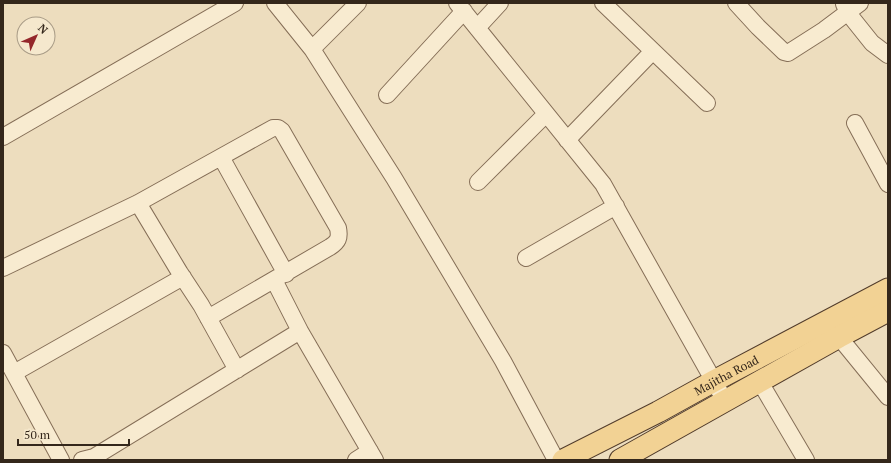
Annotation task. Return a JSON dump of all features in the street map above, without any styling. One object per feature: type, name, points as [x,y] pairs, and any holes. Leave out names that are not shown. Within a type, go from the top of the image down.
[{"type":"main road","name":"Majitha Road","points":[[564,460],[658,412],[888,289]]},
{"type":"main road","name":"Majitha Road","points":[[624,459],[725,401],[888,312]]},
{"type":"street","points":[[3,137],[235,3]]},
{"type":"street","points":[[275,3],[312,48],[394,178],[503,362],[556,460]]},
{"type":"street","points":[[312,48],[358,3]]},
{"type":"street","points":[[477,28],[500,3]]},
{"type":"street","points":[[603,3],[707,103]]},
{"type":"street","points":[[736,3],[758,27],[784,52],[788,53],[851,6],[872,43],[888,55]]},
{"type":"street","points":[[387,95],[460,7],[603,184],[725,401]]},
{"type":"street","points":[[567,140],[653,51]]},
{"type":"street","points":[[478,182],[546,114]]},
{"type":"street","points":[[855,122],[888,184]]},
{"type":"street","points":[[3,268],[138,203],[273,128],[280,129],[338,228],[340,234],[337,242],[280,277],[208,318]]},
{"type":"street","points":[[221,157],[280,277],[300,331],[372,456],[356,460]]},
{"type":"street","points":[[138,203],[208,318],[237,370]]},
{"type":"street","points":[[526,258],[616,206]]},
{"type":"street","points":[[14,373],[183,277]]},
{"type":"street","points":[[91,459],[300,331]]},
{"type":"street","points":[[840,337],[888,397]]},
{"type":"street","points":[[3,353],[61,460]]},
{"type":"street","points":[[760,382],[806,460]]}]
